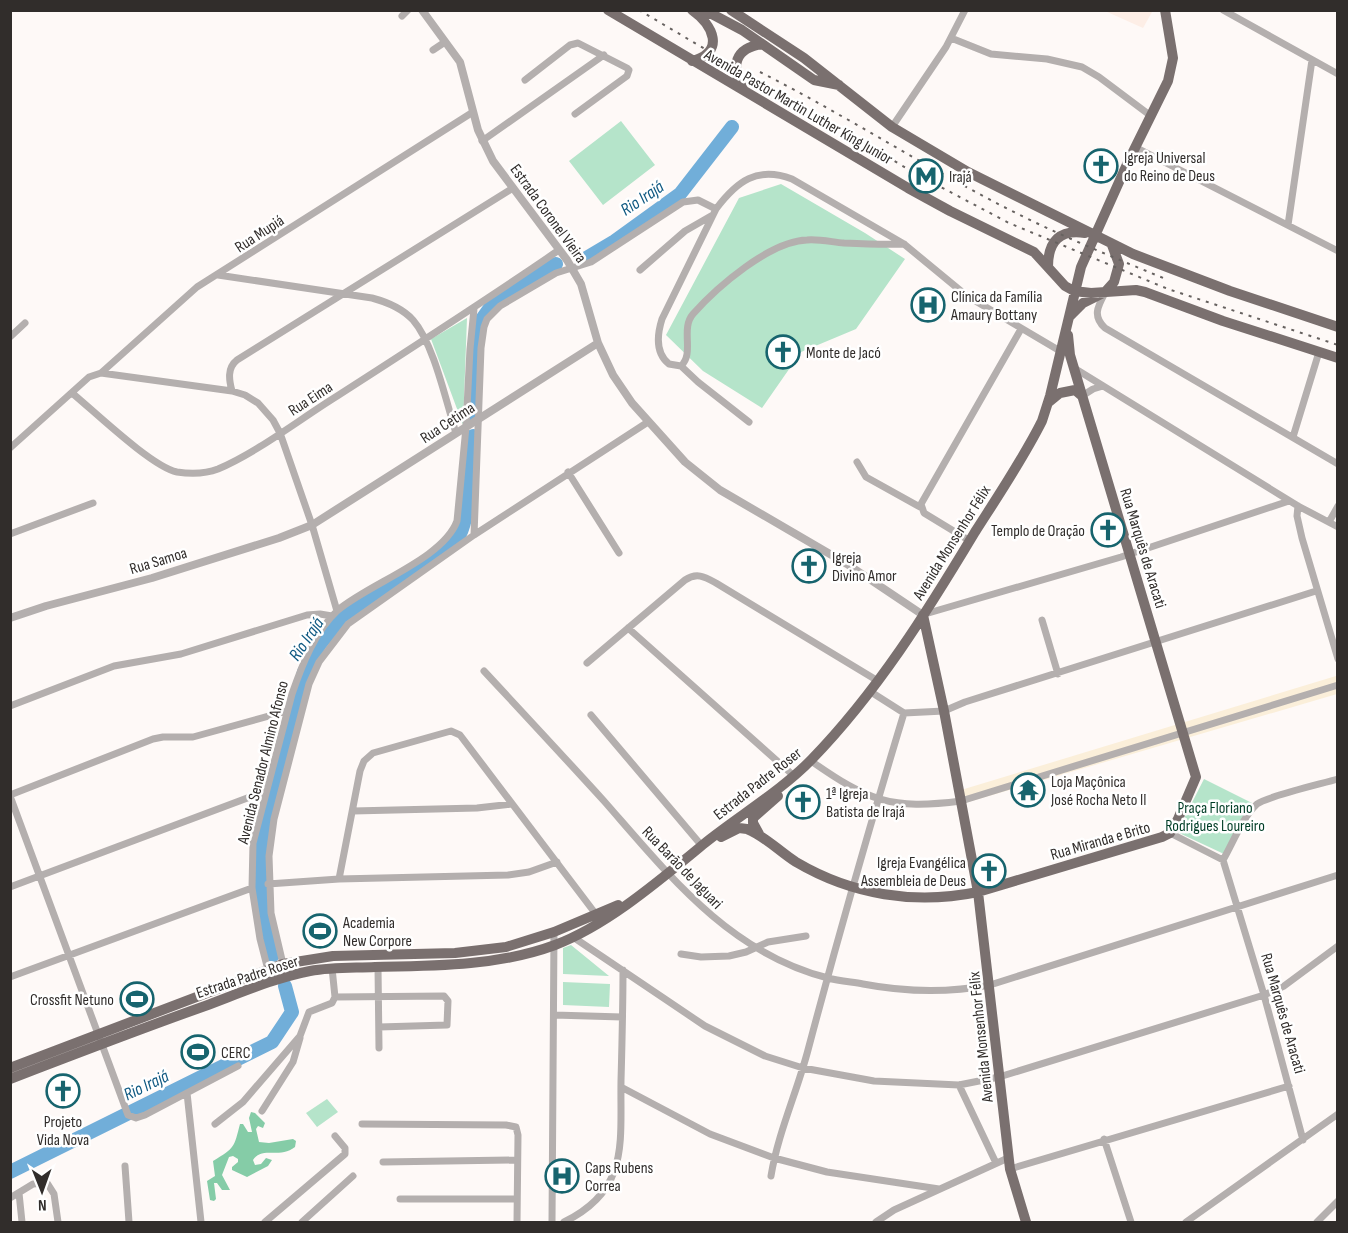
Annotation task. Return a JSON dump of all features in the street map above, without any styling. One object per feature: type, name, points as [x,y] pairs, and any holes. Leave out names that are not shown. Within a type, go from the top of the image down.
[{"type":"main road","name":"Avenida Pastor Martin Luther King Junior","points":[[608,10],[934,202],[1034,252],[1065,286],[1074,291]]},
{"type":"main road","name":"Avenida Pastor Martin Luther King Junior","points":[[732,10],[804,58],[891,127],[958,166],[1112,245],[1207,283],[1338,327]]},
{"type":"main road","name":"Avenida Monsenhor Félix","points":[[1026,1222],[1009,1163],[978,892],[944,711],[923,615],[1034,436],[1048,402],[1074,291],[1091,235],[1168,81],[1172,67],[1172,47],[1165,10]]},
{"type":"main road","points":[[697,14],[710,13],[722,19],[814,80],[840,85]]},
{"type":"main road","points":[[692,61],[703,57],[713,44],[712,33],[697,14]]},
{"type":"main road","points":[[744,90],[735,70],[739,57],[748,47],[762,44]]},
{"type":"main road","points":[[1048,267],[1050,248],[1059,237],[1075,231],[1091,235]]},
{"type":"main road","points":[[1068,322],[1083,303],[1105,292],[1114,282],[1119,264],[1112,245]]},
{"type":"main road","points":[[1074,291],[1136,290],[1145,292],[1223,321],[1338,358]]},
{"type":"main road","name":"Rua Marquês de Aracati","points":[[1068,322],[1069,350],[1079,393],[1131,554],[1196,777]]},
{"type":"main road","points":[[1048,402],[1060,393],[1079,393],[1060,351]]},
{"type":"main road","name":"Estrada Padre Roser","points":[[10,1068],[309,971],[490,960],[537,951],[573,937],[597,924],[668,875],[811,761],[871,692],[923,615]]},
{"type":"main road","name":"Rua Miranda e Brito","points":[[761,837],[799,864],[851,888],[882,895],[958,896],[978,892],[1170,833],[1196,777]]},
{"type":"main road","points":[[761,837],[754,826],[753,818],[780,794],[792,778]]},
{"type":"main road","points":[[703,845],[739,828],[751,830],[761,837]]},
{"type":"main road","points":[[974,872],[1000,885]]},
{"type":"main road","points":[[980,911],[982,907],[980,893],[1000,885]]},
{"type":"main road","name":"Estrada Padre Roser","points":[[10,1079],[100,1039],[283,964],[351,954],[455,953],[498,948],[554,932],[634,898]]},
{"type":"street","name":"Estrada Coronel Vieira","points":[[422,10],[463,68],[482,141],[492,161],[572,268],[584,293],[598,343],[613,375],[632,403],[685,462],[707,481],[847,564],[923,615]]},
{"type":"street","points":[[891,127],[951,38],[965,10]]},
{"type":"street","points":[[1223,10],[1338,74]]},
{"type":"street","points":[[951,38],[991,54],[1055,60],[1082,67],[1151,116]]},
{"type":"street","points":[[433,50],[445,42]]},
{"type":"street","points":[[525,80],[574,44],[582,44],[627,68],[629,73],[575,114]]},
{"type":"street","points":[[482,141],[604,55]]},
{"type":"street","points":[[1288,225],[1312,60]]},
{"type":"street","name":"Rua Mupiá","points":[[10,448],[89,377],[101,373],[186,295],[473,112]]},
{"type":"street","points":[[1135,147],[1338,251]]},
{"type":"street","points":[[749,422],[681,366],[669,364],[660,354],[658,339],[660,326],[716,208],[728,193],[748,178],[764,173],[792,179],[904,244],[952,286],[1060,351]]},
{"type":"street","points":[[232,391],[230,375],[233,363],[513,188]]},
{"type":"street","points":[[474,535],[482,336],[487,319],[500,306],[539,281],[560,271],[591,262],[683,202],[698,200],[716,208]]},
{"type":"street","points":[[640,270],[685,231],[711,216]]},
{"type":"street","points":[[681,366],[686,356],[687,325],[694,314],[733,278],[774,249],[791,242],[805,240],[904,244]]},
{"type":"street","name":"Rua Eima","points":[[72,393],[166,469],[193,474],[210,472],[280,433],[474,309],[559,250]]},
{"type":"street","points":[[218,275],[372,297],[396,307],[412,320],[425,340],[456,433]]},
{"type":"street","points":[[1105,292],[1099,304],[1096,317],[1098,322],[1338,464]]},
{"type":"street","name":"Avenida Senador Almino Afonso","points":[[268,970],[260,939],[252,888],[253,843],[286,711],[300,670],[310,650],[335,614],[433,550],[448,538],[457,520],[474,309]]},
{"type":"street","points":[[10,337],[25,323]]},
{"type":"street","points":[[970,541],[924,513],[921,501],[1022,329]]},
{"type":"street","name":"Rua Cetima","points":[[312,525],[598,343]]},
{"type":"street","points":[[1293,436],[1319,352]]},
{"type":"street","points":[[1074,368],[1289,501],[1338,527]]},
{"type":"street","points":[[10,706],[114,666],[181,654],[307,615],[335,614],[312,525],[280,433],[273,420],[258,403],[245,395],[232,391],[101,373]]},
{"type":"street","points":[[1079,393],[1103,386]]},
{"type":"street","name":"Avenida Senador Almino Afonso","points":[[283,964],[271,913],[268,884],[269,856],[274,819],[302,708],[319,662],[348,624],[362,612],[568,472],[648,422]]},
{"type":"street","points":[[857,462],[866,477],[921,507]]},
{"type":"street","points":[[568,472],[619,553]]},
{"type":"street","points":[[923,615],[1131,554],[1289,501]]},
{"type":"street","points":[[10,534],[93,503]]},
{"type":"street","points":[[1298,506],[1298,520],[1316,591],[1338,659]]},
{"type":"street","points":[[1329,522],[1338,506]]},
{"type":"street","name":"Rua Samoa","points":[[10,618],[152,578],[279,538],[312,525]]},
{"type":"street","points":[[587,663],[685,580],[699,575],[878,681]]},
{"type":"street","points":[[871,692],[904,713],[944,711],[965,702],[1316,591]]},
{"type":"street","points":[[1042,620],[1058,674]]},
{"type":"street","points":[[628,628],[792,778]]},
{"type":"street","name":"Rua Barão de Jaguari","points":[[484,670],[668,875],[705,911],[755,948],[786,963],[827,978],[875,987],[921,990],[952,990],[990,985],[1338,875]]},
{"type":"street","points":[[811,761],[877,800],[893,804],[914,805],[961,801],[1338,685]]},
{"type":"street","points":[[238,1066],[136,1118],[126,1112],[10,796],[153,739],[193,737],[286,711]]},
{"type":"street","points":[[771,1176],[774,1158],[803,1068],[851,888],[904,713]]},
{"type":"street","points":[[591,715],[703,845]]},
{"type":"street","points":[[339,879],[360,771],[368,756],[447,731],[455,732],[460,735],[595,914]]},
{"type":"street","points":[[1170,833],[1223,860],[1248,815],[1262,801],[1338,779]]},
{"type":"street","points":[[10,887],[266,791]]},
{"type":"street","points":[[353,811],[477,808],[512,804]]},
{"type":"street","name":"Rua Marquês de Aracati","points":[[1223,860],[1264,995],[1303,1140]]},
{"type":"street","points":[[268,884],[339,879],[508,875],[529,872],[557,862]]},
{"type":"street","points":[[10,977],[252,888]]},
{"type":"street","points":[[552,1222],[554,932]]},
{"type":"street","points":[[681,954],[701,957],[729,956],[768,942],[806,936]]},
{"type":"street","points":[[573,937],[705,1026],[730,1041],[765,1056],[803,1068],[874,1081],[959,1085],[999,1077],[1264,995],[1284,986],[1338,946]]},
{"type":"street","points":[[378,967],[379,1048]]},
{"type":"street","points":[[262,1111],[293,1062],[309,1012],[332,1003],[335,997],[332,968]]},
{"type":"street","points":[[564,1222],[588,1209],[600,1197],[615,1171],[621,1142],[623,970]]},
{"type":"street","points":[[335,997],[444,996],[448,1001],[449,1023],[444,1026],[379,1027]]},
{"type":"street","points":[[554,1015],[622,1017]]},
{"type":"street","points":[[215,1124],[243,1102],[300,1036]]},
{"type":"street","points":[[959,1085],[996,1163]]},
{"type":"street","points":[[876,1222],[894,1210],[996,1163],[1009,1163],[1104,1140],[1288,1086]]},
{"type":"street","points":[[621,1087],[710,1134],[774,1158],[827,1172],[939,1189]]},
{"type":"street","points":[[187,1093],[201,1222]]},
{"type":"street","points":[[1186,1222],[1338,1114]]},
{"type":"street","points":[[362,1124],[506,1125],[517,1129],[517,1222]]},
{"type":"street","points":[[265,1222],[345,1154],[345,1148],[335,1136]]},
{"type":"street","points":[[1104,1140],[1131,1222]]},
{"type":"street","points":[[383,1162],[517,1160]]},
{"type":"street","points":[[125,1166],[129,1222]]},
{"type":"street","points":[[302,1222],[353,1176]]},
{"type":"street","points":[[10,1198],[38,1182],[50,1185],[58,1222]]},
{"type":"street","points":[[19,1193],[22,1222]]},
{"type":"street","points":[[400,1199],[517,1199]]},
{"type":"street","points":[[1317,1222],[1338,1202]]},
{"type":"shaded area","points":[[1149,10],[1152,12],[1143,28],[1105,11]]},
{"type":"shaded area","points":[[1336,676],[1337,694],[965,803],[961,790]]},
{"type":"green space","points":[[621,121],[655,165],[603,205],[569,161]]},
{"type":"green space","points":[[781,184],[905,259],[856,329],[801,352],[762,408],[703,371],[666,335],[739,198]]},
{"type":"green space","points":[[467,318],[463,425],[431,339]]},
{"type":"green space","name":"Praça Floriano Rodrigues Loureiro","points":[[1204,779],[1252,803],[1224,854],[1177,832]]},
{"type":"green space","points":[[571,945],[609,976],[563,974],[563,948]]},
{"type":"green space","points":[[563,982],[610,984],[609,1007],[563,1005]]},
{"type":"green space","points":[[327,1099],[338,1112],[317,1127],[306,1113]]},
{"type":"green space","points":[[251,1112],[265,1123],[263,1128],[258,1126],[256,1129],[259,1142],[269,1143],[293,1139],[296,1141],[295,1147],[283,1152],[257,1156],[253,1160],[255,1165],[261,1164],[266,1158],[272,1160],[268,1166],[247,1177],[232,1170],[238,1159],[233,1156],[229,1157],[222,1175],[230,1190],[222,1190],[217,1183],[214,1183],[216,1199],[210,1200],[207,1181],[215,1176],[213,1161],[232,1146],[240,1124],[243,1124],[248,1132],[252,1132],[249,1118]]},
{"type":"waterway","name":"Rio Irajá","points":[[583,260],[615,241],[680,194],[732,127]]},
{"type":"waterway","name":"Rio Irajá","points":[[473,418],[477,333],[480,322],[492,305],[556,264]]},
{"type":"waterway","name":"Rio Irajá","points":[[273,955],[262,904],[261,847],[268,809],[304,672],[320,644],[342,618],[449,546],[459,536],[468,502],[473,436]]},
{"type":"waterway","name":"Rio Irajá","points":[[10,1172],[272,1042],[292,1012],[285,986]]},
{"type":"railway","points":[[639,10],[918,175],[1009,223],[1168,289],[1338,345]]},
{"type":"railway","points":[[760,72],[1010,210],[1068,238],[1168,280]]},
{"type":"place","name":"Igreja Universal do Reino de Deus","points":[[1101,166]]},
{"type":"place","name":"Irajá","points":[[926,176]]},
{"type":"place","name":"Clínica da Família Amaury Bottany","points":[[928,305]]},
{"type":"place","name":"Monte de Jacó","points":[[783,352]]},
{"type":"place","name":"Templo de Oração","points":[[1108,530]]},
{"type":"place","name":"Igreja Divino Amor","points":[[809,566]]},
{"type":"place","name":"Loja Maçônica José Rocha Neto II","points":[[1028,790]]},
{"type":"place","name":"1ª Igreja Batista de Irajá","points":[[803,802]]},
{"type":"place","name":"Igreja Evangélica Assembleia de Deus","points":[[989,871]]},
{"type":"place","name":"Academia New Corpore","points":[[320,931]]},
{"type":"place","name":"Crossfit Netuno","points":[[137,999]]},
{"type":"place","name":"CERC","points":[[198,1052]]},
{"type":"place","name":"Projeto Vida Nova","points":[[63,1091]]},
{"type":"place","name":"Caps Rubens Correa","points":[[562,1176]]}]
